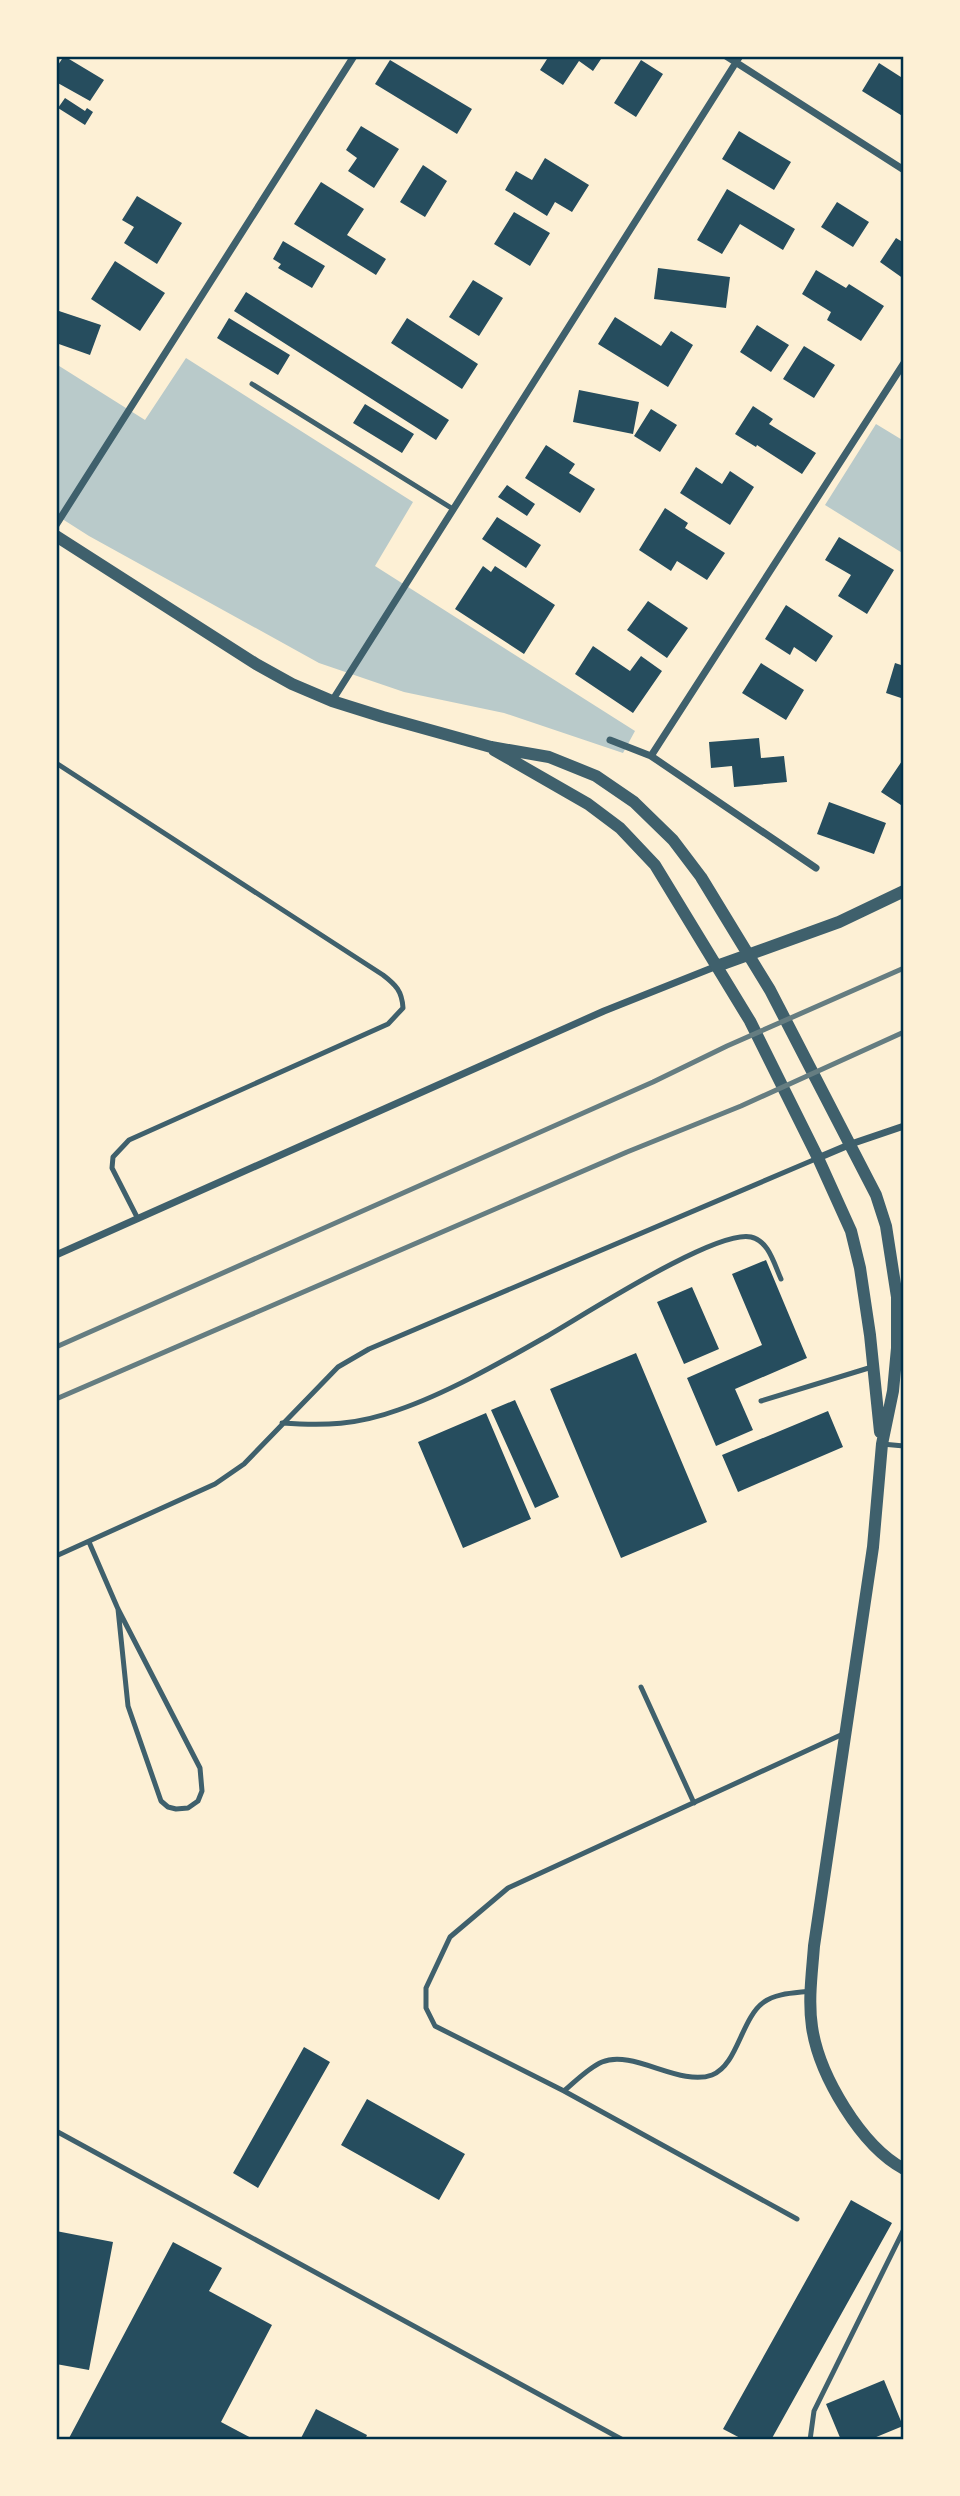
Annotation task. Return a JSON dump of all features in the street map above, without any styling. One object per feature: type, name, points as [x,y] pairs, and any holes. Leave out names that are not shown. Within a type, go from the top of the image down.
[{"type":"street","points":[[56,525],[354,56]]},
{"type":"street","points":[[726,56],[738,59],[904,170]]},
{"type":"street","points":[[332,701],[738,59]]},
{"type":"street","points":[[651,756],[904,363]]},
{"type":"street","points":[[56,536],[256,664],[292,684],[332,701],[491,747],[549,757],[596,776],[634,802],[673,840],[749,955],[850,1144],[876,1195],[886,1226],[897,1297],[897,1348],[893,1391],[881,1444],[873,1547],[814,1946],[812,2028],[824,2067],[840,2102],[866,2136],[904,2169]]},
{"type":"street","points":[[610,740],[651,756],[816,868]]},
{"type":"street","points":[[491,747],[588,804],[620,828],[655,865],[750,1021],[818,1158],[850,1231],[860,1268],[881,1444]]},
{"type":"street","points":[[56,1255],[604,1011],[839,922],[904,891]]},
{"type":"street","points":[[818,1158],[904,1126]]},
{"type":"lane","points":[[252,384],[453,509]]},
{"type":"lane","points":[[56,763],[383,975],[397,986],[402,994],[403,1008],[388,1024],[129,1140],[113,1157],[112,1168],[138,1219]]},
{"type":"lane","points":[[56,1556],[215,1484],[244,1464],[338,1367],[369,1349],[818,1158]]},
{"type":"lane","points":[[282,1423],[322,1426],[347,1424],[400,1410],[467,1379],[542,1339],[636,1282],[699,1251],[736,1237],[750,1236],[761,1241],[767,1247],[781,1279]]},
{"type":"lane","points":[[761,1401],[873,1367]]},
{"type":"lane","points":[[881,1444],[904,1446]]},
{"type":"lane","points":[[89,1542],[118,1609],[200,1768],[202,1791],[198,1801],[188,1808],[168,1807],[161,1801],[148,1767],[128,1706],[118,1609]]},
{"type":"lane","points":[[641,1687],[694,1803]]},
{"type":"lane","points":[[797,2219],[564,2091],[435,2026],[426,2008],[426,1988],[450,1937],[508,1888],[845,1733]]},
{"type":"lane","points":[[564,2091],[604,2061],[620,2060],[695,2077],[710,2076],[723,2070],[754,2011],[765,2001],[781,1995],[811,1991]]},
{"type":"lane","points":[[56,2131],[623,2440]]},
{"type":"lane","points":[[810,2440],[814,2411],[904,2229]]},
{"type":"shaded area","points":[[186,358],[413,502],[375,566],[635,731],[623,753],[504,713],[404,692],[319,663],[89,536],[56,515],[56,364],[145,420]]},
{"type":"shaded area","points":[[876,424],[904,441],[904,554],[825,505]]},
{"type":"building","points":[[64,56],[104,80],[90,101],[56,82],[56,68]]},
{"type":"building","points":[[549,56],[603,56],[593,71],[579,61],[563,85],[540,70]]},
{"type":"building","points":[[390,60],[472,109],[457,134],[375,84]]},
{"type":"building","points":[[641,60],[663,74],[636,117],[614,103]]},
{"type":"building","points":[[879,63],[904,79],[904,117],[862,91]]},
{"type":"building","points":[[65,98],[85,111],[87,108],[93,112],[85,125],[58,108]]},
{"type":"building","points":[[361,126],[399,149],[374,188],[348,171],[357,158],[346,150]]},
{"type":"building","points":[[739,131],[791,162],[774,190],[722,159]]},
{"type":"building","points":[[545,158],[589,185],[572,212],[555,202],[547,216],[505,190],[516,171],[532,180]]},
{"type":"building","points":[[423,165],[447,181],[425,217],[400,202]]},
{"type":"building","points":[[321,182],[364,209],[347,235],[386,259],[376,275],[294,224]]},
{"type":"building","points":[[727,189],[795,229],[783,250],[740,224],[722,254],[697,240]]},
{"type":"building","points":[[137,196],[182,223],[157,264],[124,243],[134,227],[122,220]]},
{"type":"building","points":[[837,202],[869,222],[853,247],[821,227]]},
{"type":"building","points":[[514,212],[550,233],[530,266],[494,244]]},
{"type":"building","points":[[896,238],[904,243],[904,279],[880,262]]},
{"type":"building","points":[[283,241],[325,266],[312,288],[278,268],[281,264],[273,259]]},
{"type":"building","points":[[115,261],[165,293],[140,331],[91,299]]},
{"type":"building","points":[[658,268],[730,277],[726,308],[654,299]]},
{"type":"building","points":[[816,270],[846,288],[849,284],[884,306],[861,341],[827,320],[831,312],[802,294]]},
{"type":"building","points":[[473,280],[503,298],[479,336],[449,317]]},
{"type":"building","points":[[246,292],[449,420],[436,440],[234,311]]},
{"type":"building","points":[[56,310],[101,325],[90,355],[56,343]]},
{"type":"building","points":[[615,317],[661,346],[671,331],[693,345],[668,387],[598,344]]},
{"type":"building","points":[[229,318],[290,355],[278,375],[217,338]]},
{"type":"building","points":[[407,318],[478,364],[462,389],[391,343]]},
{"type":"building","points":[[757,325],[789,345],[771,372],[740,352]]},
{"type":"building","points":[[804,346],[835,365],[814,398],[783,379]]},
{"type":"building","points":[[579,390],[639,402],[633,434],[573,422]]},
{"type":"building","points":[[365,404],[414,434],[402,453],[353,423]]},
{"type":"building","points":[[753,406],[773,419],[769,424],[816,453],[802,474],[735,434]]},
{"type":"building","points":[[651,409],[677,425],[660,452],[634,436]]},
{"type":"building","points":[[546,445],[575,464],[569,473],[595,489],[580,513],[525,478]]},
{"type":"building","points":[[696,467],[722,484],[730,471],[754,487],[730,525],[680,493]]},
{"type":"building","points":[[507,485],[535,504],[527,516],[498,497]]},
{"type":"building","points":[[665,508],[688,523],[685,528],[725,553],[707,580],[677,561],[671,571],[639,550]]},
{"type":"building","points":[[497,517],[541,545],[526,568],[482,539]]},
{"type":"building","points":[[839,537],[894,570],[867,614],[838,596],[851,575],[825,560]]},
{"type":"building","points":[[483,566],[491,572],[495,566],[555,605],[524,654],[455,609]]},
{"type":"building","points":[[648,601],[688,628],[667,658],[627,630]]},
{"type":"building","points":[[786,605],[833,636],[816,662],[794,647],[790,655],[765,639]]},
{"type":"building","points":[[593,646],[630,671],[641,656],[662,671],[633,713],[575,674]]},
{"type":"building","points":[[761,663],[804,690],[786,720],[742,693]]},
{"type":"building","points":[[895,663],[904,666],[904,699],[886,693]]},
{"type":"building","points":[[759,738],[761,758],[784,756],[787,782],[734,787],[732,766],[711,768],[709,742]]},
{"type":"building","points":[[904,758],[904,807],[881,792]]},
{"type":"building","points":[[829,802],[886,823],[874,854],[817,834]]},
{"type":"building","points":[[766,1260],[807,1358],[735,1389],[753,1430],[716,1446],[687,1378],[762,1345],[732,1274]]},
{"type":"building","points":[[692,1287],[719,1349],[684,1364],[657,1302]]},
{"type":"building","points":[[636,1353],[707,1522],[621,1558],[550,1389]]},
{"type":"building","points":[[515,1400],[559,1497],[535,1508],[491,1410]]},
{"type":"building","points":[[828,1411],[843,1447],[738,1492],[722,1455]]},
{"type":"building","points":[[486,1413],[531,1519],[463,1548],[418,1442]]},
{"type":"building","points":[[304,2047],[330,2062],[258,2188],[233,2173]]},
{"type":"building","points":[[367,2099],[465,2154],[439,2200],[341,2145]]},
{"type":"building","points":[[851,2200],[892,2223],[771,2440],[744,2440],[723,2429]]},
{"type":"building","points":[[56,2231],[113,2242],[89,2370],[56,2364]]},
{"type":"building","points":[[173,2242],[222,2268],[209,2291],[272,2325],[221,2422],[255,2440],[68,2440]]},
{"type":"building","points":[[884,2380],[903,2426],[869,2440],[841,2440],[826,2404]]},
{"type":"building","points":[[316,2409],[367,2435],[365,2440],[300,2440]]},
{"type":"railway","points":[[56,1347],[904,968]]},
{"type":"railway","points":[[56,1399],[627,1152],[741,1106],[904,1032]]}]
